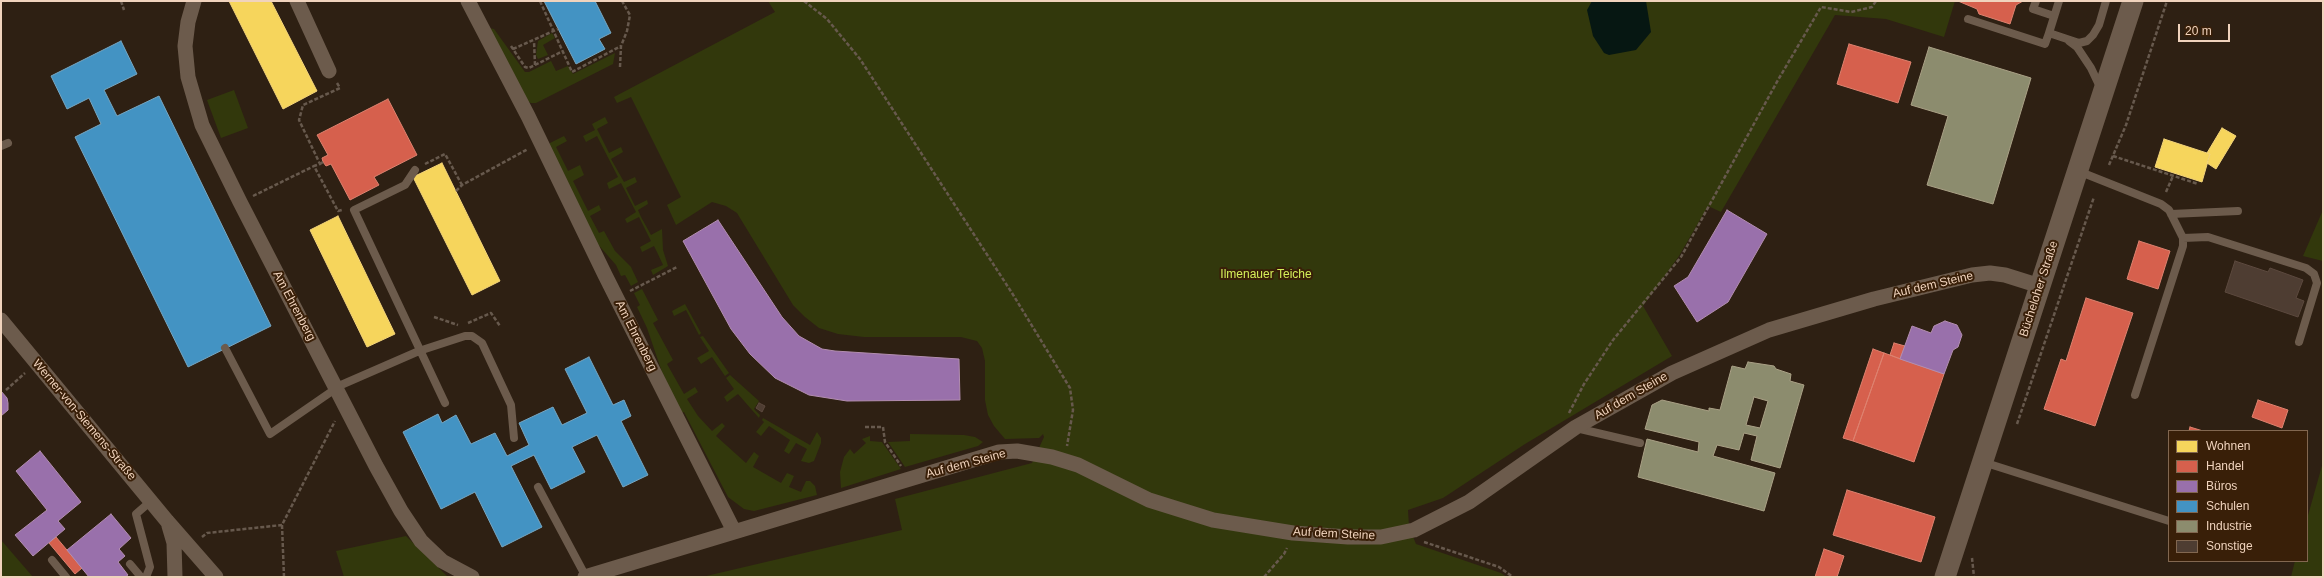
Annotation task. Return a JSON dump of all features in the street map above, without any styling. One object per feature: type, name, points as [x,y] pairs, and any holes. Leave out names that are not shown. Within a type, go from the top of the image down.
[{"type":"main road","name":"Bücheloher Straße","points":[[1945,577],[2133,1]]},
{"type":"street","name":"Am Ehrenberg","points":[[194,1],[188,22],[185,46],[188,77],[202,125],[376,466],[421,542],[442,561],[472,577]]},
{"type":"street","points":[[297,1],[330,71]]},
{"type":"street","name":"Am Ehrenberg","points":[[468,1],[541,142],[605,275],[734,531]]},
{"type":"street","name":"Auf dem Steine","points":[[734,531],[999,452],[1017,451],[1031,452],[1078,465],[1149,500],[1180,511],[1213,520],[1294,533],[1348,537],[1381,537],[1414,530],[1469,502],[1572,424],[1722,349],[1792,322],[1874,299],[1972,275],[1990,273],[2005,275],[2040,286]]},
{"type":"street","name":"Werner-von-Siemens-Straße","points":[[1,320],[151,502],[167,521],[192,546],[216,577]]},
{"type":"street","name":"Werner-von-Siemens-Straße","points":[[167,521],[174,543],[174,577]]},
{"type":"street","points":[[586,577],[734,531]]},
{"type":"lane","points":[[2036,1],[2033,9],[2054,16]]},
{"type":"lane","points":[[1968,19],[2045,44],[2059,1]]},
{"type":"lane","points":[[2049,33],[2079,43],[2087,41],[2099,26],[2106,1]]},
{"type":"lane","points":[[2069,40],[2077,47],[2091,68],[2103,93]]},
{"type":"lane","points":[[415,170],[405,185],[354,210],[419,351],[445,403]]},
{"type":"lane","points":[[2078,171],[2161,204],[2171,214],[2183,238],[2183,246],[2135,395]]},
{"type":"lane","points":[[2171,214],[2238,211]]},
{"type":"lane","points":[[2183,238],[2208,237],[2306,268],[2314,274],[2317,283],[2300,342]]},
{"type":"lane","points":[[225,348],[270,434],[337,388],[419,351],[465,336],[472,336],[482,343],[511,405],[514,438]]},
{"type":"lane","points":[[1572,424],[1640,443]]},
{"type":"lane","points":[[1982,461],[2168,521]]},
{"type":"lane","points":[[538,487],[586,577]]},
{"type":"lane","points":[[146,577],[150,567],[136,514],[151,502]]},
{"type":"lane","points":[[52,560],[66,577]]},
{"type":"lane","points":[[130,564],[141,577]]},
{"type":"path","points":[[121,1],[124,10]]},
{"type":"path","points":[[540,1],[572,72],[621,46]]},
{"type":"path","points":[[620,67],[621,46],[627,32],[630,15],[622,1]]},
{"type":"path","points":[[804,1],[827,19],[860,59],[1012,293],[1070,388],[1073,410],[1067,448]]},
{"type":"path","points":[[1572,424],[1568,413],[1584,384],[1613,340],[1681,257],[1778,80],[1821,7],[1851,12],[1872,8],[1876,1]]},
{"type":"path","points":[[2108,165],[2126,125],[2167,1]]},
{"type":"path","points":[[558,28],[534,41],[514,49],[525,67],[529,68],[563,51]]},
{"type":"path","points":[[534,41],[535,65]]},
{"type":"path","points":[[320,164],[299,120],[304,105],[340,88],[330,71]]},
{"type":"path","points":[[456,191],[462,185],[541,142]]},
{"type":"path","points":[[431,161],[445,154],[462,185]]},
{"type":"path","points":[[2113,156],[2198,184]]},
{"type":"path","points":[[240,202],[323,162]]},
{"type":"path","points":[[314,166],[338,211],[354,210]]},
{"type":"path","points":[[2161,204],[2173,176]]},
{"type":"path","points":[[2014,429],[2022,412],[2094,197]]},
{"type":"path","points":[[634,289],[677,267]]},
{"type":"path","points":[[434,317],[459,326],[492,313],[500,326]]},
{"type":"path","points":[[6,390],[37,363]]},
{"type":"path","points":[[284,577],[282,525],[344,402]]},
{"type":"path","points":[[865,427],[883,428],[885,442],[904,470]]},
{"type":"path","points":[[192,546],[207,533],[282,525]]},
{"type":"path","points":[[1414,530],[1420,540],[1499,567],[1513,577]]},
{"type":"path","points":[[1264,577],[1284,554],[1294,533]]},
{"type":"green space","name":"Ilmenauer Teiche","points":[[768,1],[1955,1],[1944,37],[1886,19],[1835,15],[1721,212],[1708,206],[1679,256],[1643,306],[1672,356],[1525,444],[1443,498],[1408,510],[1409,527],[1416,544],[1501,573],[1507,577],[702,577],[902,530],[895,499],[1032,463],[1044,437],[1043,434],[1039,438],[1005,439],[994,426],[988,415],[985,400],[985,361],[982,348],[977,341],[961,337],[864,337],[838,334],[819,328],[793,305],[737,213],[726,206],[712,202],[676,225],[667,205],[681,197],[631,97],[617,103],[614,97],[775,12]]},
{"type":"green space","points":[[489,28],[494,29],[525,72],[529,72],[551,61],[556,71],[568,66],[573,74],[615,53],[613,64],[536,103],[531,103],[525,100]]},
{"type":"green space","points":[[552,33],[555,38],[543,45],[548,55],[538,59],[536,55],[538,41]]},
{"type":"green space","points":[[234,90],[248,128],[221,138],[207,100]]},
{"type":"green space","points":[[605,117],[608,123],[597,129],[609,153],[621,147],[623,152],[611,159],[624,182],[635,177],[637,182],[626,188],[635,206],[647,200],[648,204],[638,210],[651,235],[662,229],[663,250],[668,266],[653,275],[651,270],[663,265],[654,246],[642,252],[640,247],[651,241],[639,217],[627,223],[625,219],[636,212],[621,183],[609,189],[607,183],[618,177],[597,136],[586,142],[583,136],[595,130],[592,124]]},
{"type":"green space","points":[[564,136],[567,141],[556,147],[568,171],[580,165],[584,175],[573,181],[588,211],[599,205],[601,210],[590,216],[599,233],[604,231],[615,251],[631,267],[638,282],[631,286],[625,275],[621,276],[616,265],[595,241],[549,147],[550,143]]},
{"type":"green space","points":[[2323,210],[2323,261],[2303,256]]},
{"type":"green space","points":[[642,289],[658,320],[653,323],[673,360],[667,364],[684,394],[695,387],[698,392],[687,399],[698,416],[712,431],[722,423],[725,426],[716,436],[746,463],[754,452],[759,456],[753,467],[781,483],[787,473],[794,476],[789,487],[801,492],[806,481],[810,481],[815,486],[817,495],[754,511],[744,509],[728,497],[684,412],[681,413],[662,372],[647,328],[637,307],[640,305],[634,293]]},
{"type":"green space","points":[[685,304],[701,333],[699,335],[686,310],[674,316],[672,311]]},
{"type":"green space","points":[[703,336],[729,373],[725,376],[712,357],[701,364],[697,358],[709,351],[700,337]]},
{"type":"green space","points":[[730,375],[759,401],[754,409],[760,415],[759,418],[738,394],[727,402],[724,397],[734,389],[726,378]]},
{"type":"green space","points":[[763,418],[810,445],[817,432],[821,438],[821,443],[814,461],[809,463],[801,461],[807,449],[796,443],[789,454],[784,451],[790,440],[769,426],[761,436],[756,432],[764,422],[762,420]]},
{"type":"green space","points":[[910,434],[964,435],[975,437],[983,442],[978,446],[905,467],[888,442],[910,441]]},
{"type":"green space","points":[[870,436],[870,441],[882,442],[901,469],[841,488],[840,472],[844,457],[850,449],[854,454],[866,443],[862,439]]},
{"type":"green space","points":[[2323,462],[2323,577],[2291,577],[2295,562],[2308,562],[2308,515]]},
{"type":"green space","points":[[406,536],[448,577],[344,577],[336,551]]},
{"type":"green space","points":[[1,540],[33,577],[1,577]]},
{"type":"shaded area","points":[[1592,1],[1646,1],[1651,32],[1636,50],[1609,55],[1604,53],[1593,36],[1587,10]]},
{"type":"building: Wohnen","points":[[229,1],[271,1],[317,91],[283,109]]},
{"type":"building: Wohnen","points":[[2222,128],[2236,136],[2216,169],[2207,163],[2210,154],[2207,153]]},
{"type":"building: Wohnen","points":[[2164,139],[2210,154],[2202,182],[2155,167]]},
{"type":"building: Wohnen","points":[[442,163],[500,281],[472,295],[413,177]]},
{"type":"building: Wohnen","points":[[338,216],[395,334],[367,347],[310,230]]},
{"type":"building: Handel","points":[[1958,1],[2023,1],[2016,5],[2010,24],[1979,14],[1977,9]]},
{"type":"building: Handel","points":[[1849,44],[1911,62],[1898,103],[1837,84]]},
{"type":"building: Handel","points":[[388,99],[417,155],[374,177],[379,185],[350,200],[331,164],[326,166],[323,162],[322,158],[328,155],[317,135]]},
{"type":"building: Handel","points":[[2139,241],[2170,251],[2158,289],[2127,279]]},
{"type":"building: Handel","points":[[2086,298],[2133,313],[2095,426],[2044,409],[2061,359],[2066,361]]},
{"type":"building: Handel","points":[[1894,343],[1905,346],[1900,359],[1890,355]]},
{"type":"building: Handel","points":[[1873,349],[1884,353],[1853,441],[1843,438]]},
{"type":"building: Handel","points":[[1884,353],[1944,374],[1914,462],[1853,441]]},
{"type":"building: Handel","points":[[2258,400],[2288,410],[2282,428],[2252,417]]},
{"type":"building: Handel","points":[[2190,427],[2200,430],[2189,430]]},
{"type":"building: Handel","points":[[1847,490],[1935,517],[1921,562],[1833,535]]},
{"type":"building: Handel","points":[[56,537],[82,568],[75,574],[49,543]]},
{"type":"building: Handel","points":[[1824,549],[1844,556],[1837,577],[1815,577]]},
{"type":"building: Büros","points":[[1727,210],[1767,234],[1728,302],[1697,322],[1674,286],[1688,277]]},
{"type":"building: Büros","points":[[718,220],[782,317],[799,336],[822,349],[835,351],[959,359],[960,400],[847,401],[809,395],[775,378],[750,354],[731,329],[683,241]]},
{"type":"building: Büros","points":[[1945,321],[1957,325],[1962,335],[1958,347],[1953,350],[1944,374],[1900,359],[1912,326],[1931,333],[1934,326]]},
{"type":"building: Büros","points":[[1,391],[7,398],[8,410],[1,416]]},
{"type":"building: Büros","points":[[40,451],[81,502],[58,521],[65,529],[33,556],[15,535],[47,510],[16,471]]},
{"type":"building: Büros","points":[[111,514],[131,538],[119,549],[125,556],[118,562],[128,575],[125,577],[89,577],[67,550]]},
{"type":"building: Schulen","points":[[544,1],[595,1],[611,33],[599,39],[605,49],[576,64]]},
{"type":"building: Schulen","points":[[121,41],[137,74],[104,90],[117,116],[159,96],[271,326],[188,367],[75,137],[101,124],[89,98],[67,109],[51,76]]},
{"type":"building: Schulen","points":[[589,357],[613,405],[624,400],[631,416],[621,421],[648,475],[623,487],[597,435],[572,447],[585,472],[551,489],[534,455],[511,466],[542,527],[502,547],[475,492],[441,509],[403,432],[438,414],[442,423],[456,415],[471,444],[495,433],[507,456],[529,445],[519,423],[553,407],[562,425],[587,413],[565,369]]},
{"type":"building: Industrie","points":[[1929,47],[2031,78],[1993,204],[1927,185],[1948,116],[1911,105]]},
{"type":"building: Industrie","points":[[1748,362],[1774,366],[1776,369],[1791,374],[1790,381],[1804,385],[1780,468],[1751,460],[1757,436],[1744,433],[1739,450],[1717,445],[1713,456],[1775,473],[1764,511],[1638,477],[1647,439],[1698,452],[1699,442],[1645,429],[1652,405],[1662,400],[1709,411],[1709,408],[1720,410],[1732,366],[1745,369]],"holes":[[[1754,397],[1768,401],[1760,428],[1746,425]]]},
{"type":"building: Sonstige","points":[[2235,261],[2268,272],[2270,268],[2303,280],[2296,298],[2304,301],[2298,317],[2225,292]]},
{"type":"building: Sonstige","points":[[759,403],[765,406],[762,412],[756,408]]}]
